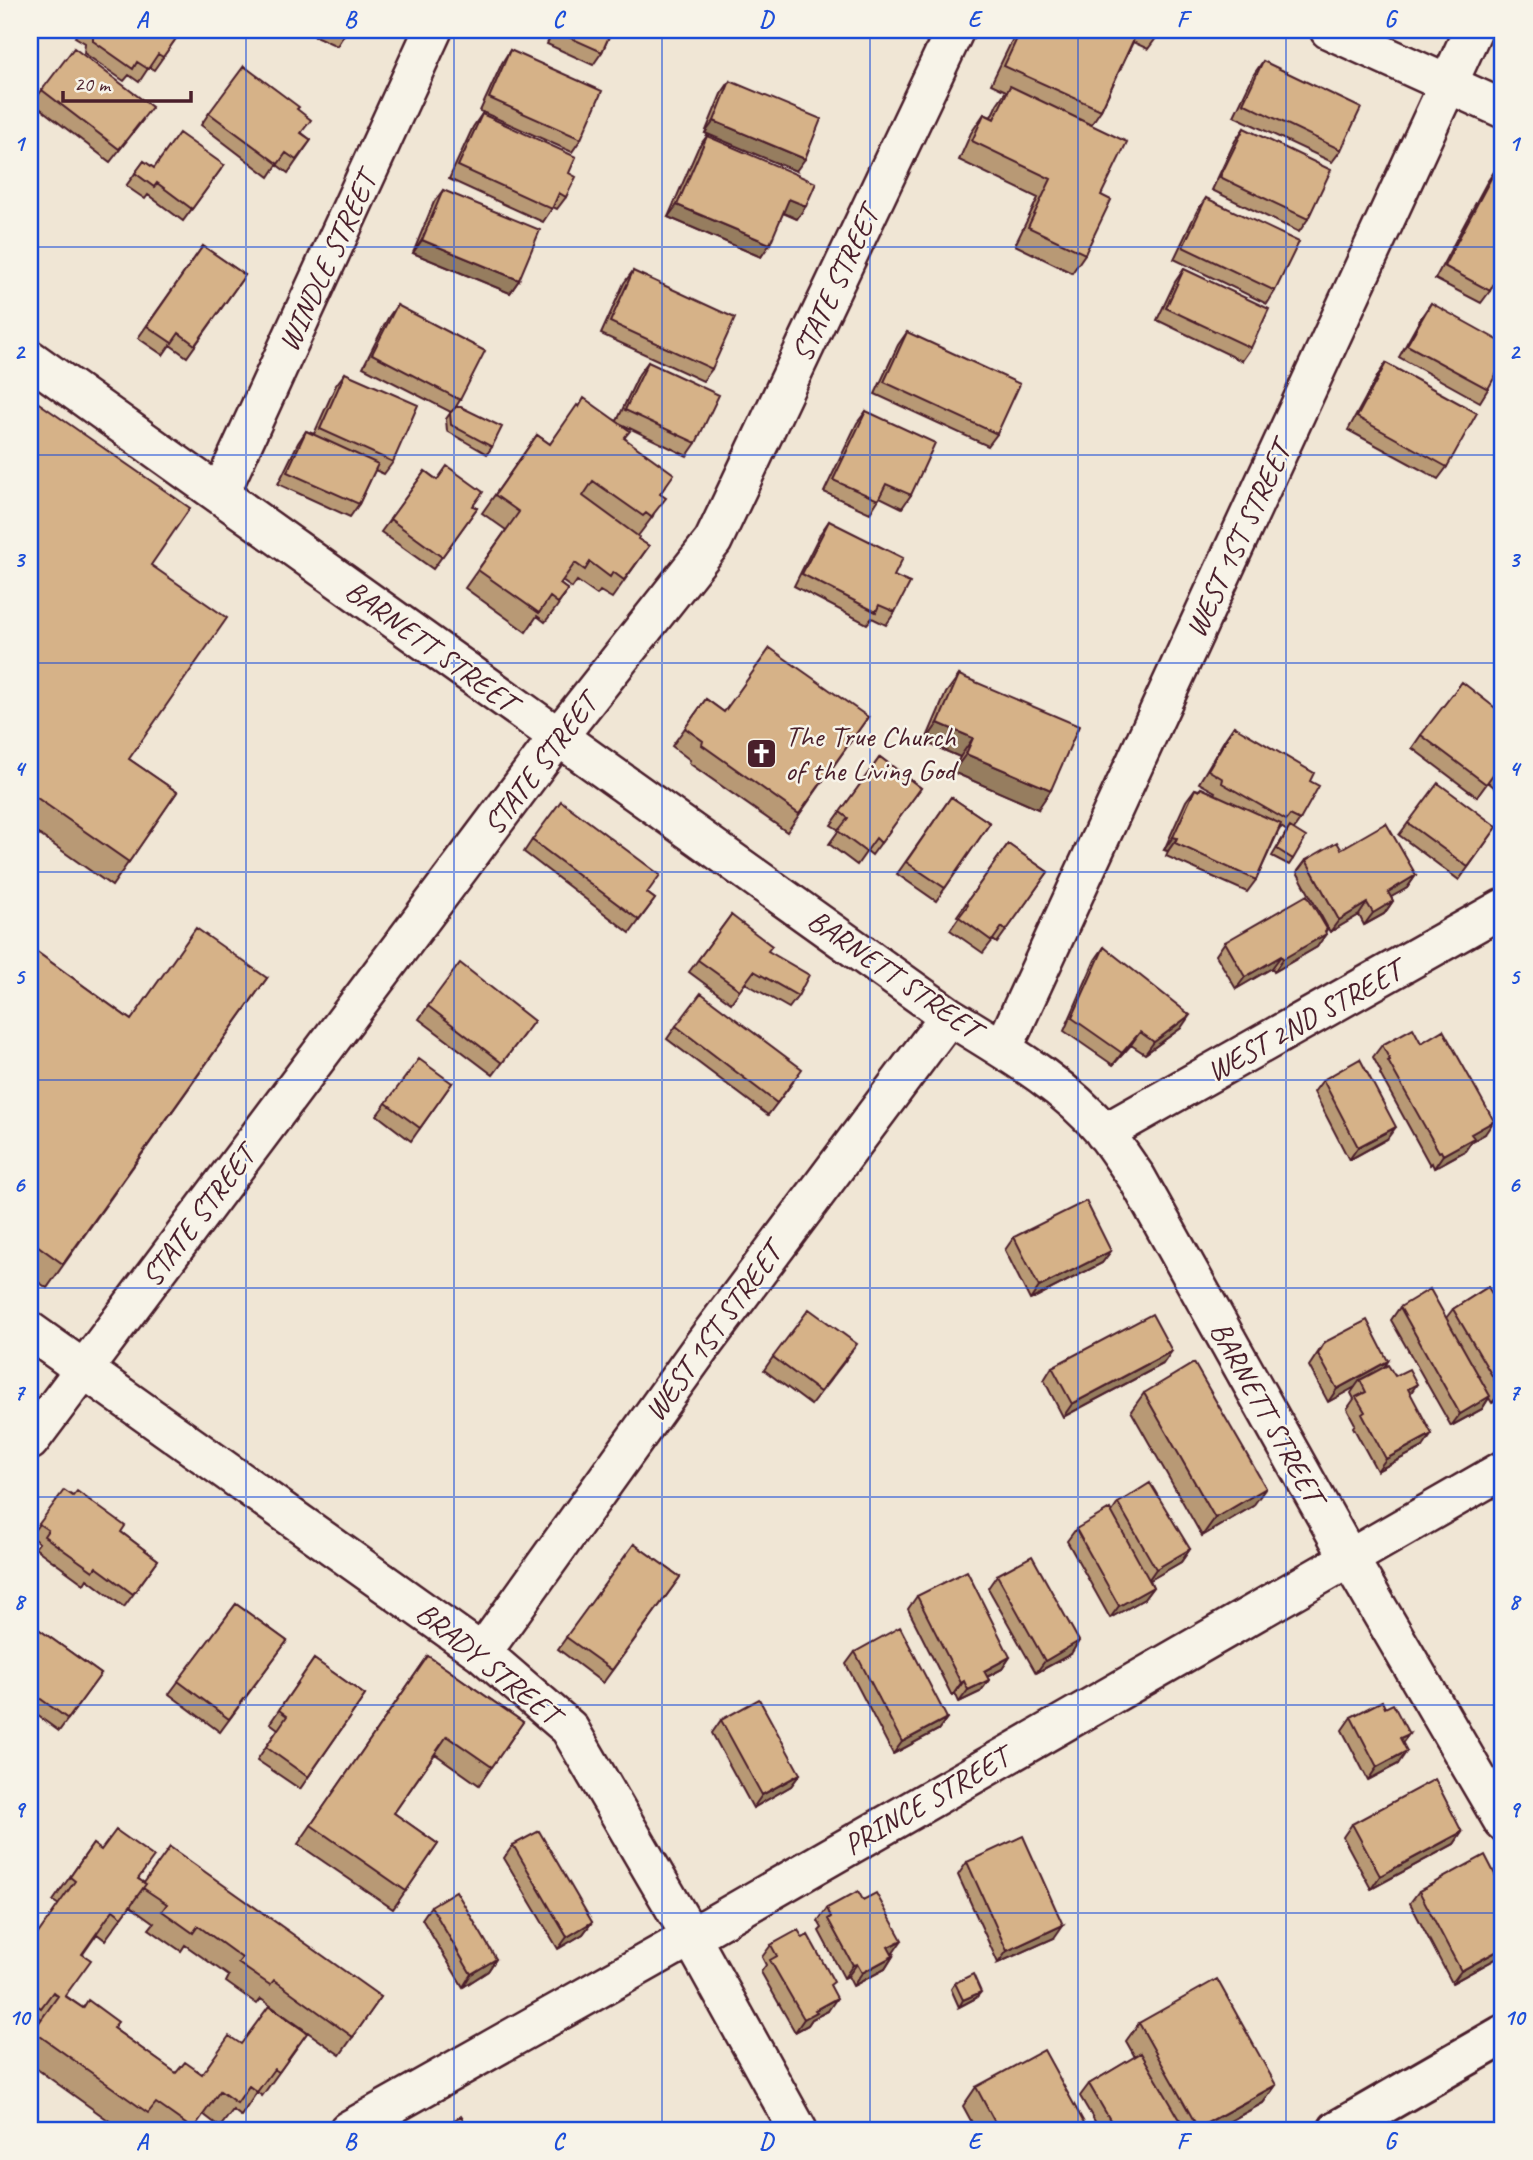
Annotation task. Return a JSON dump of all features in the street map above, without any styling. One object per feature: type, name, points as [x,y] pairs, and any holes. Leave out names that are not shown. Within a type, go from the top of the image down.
[{"type":"main road","points":[[1338,2130],[1503,2035]]},
{"type":"street","name":"WINDLE STREET","points":[[220,495],[433,30]]},
{"type":"street","name":"STATE STREET","points":[[30,1441],[558,737],[713,541],[955,30]]},
{"type":"street","points":[[1329,30],[1503,109]]},
{"type":"street","name":"WEST 1ST STREET","points":[[1003,1049],[1473,30]]},
{"type":"street","name":"BARNETT STREET","points":[[30,359],[949,1016],[1047,1080],[1084,1111],[1137,1178],[1349,1558],[1503,1822]]},
{"type":"street","name":"WEST 2ND STREET","points":[[1104,1133],[1503,908]]},
{"type":"street","name":"WEST 1ST STREET","points":[[482,1653],[702,1346],[949,1016]]},
{"type":"street","name":"BRADY STREET","points":[[30,1331],[482,1653],[569,1728],[691,1937],[798,2130]]},
{"type":"street","name":"PRINCE STREET","points":[[348,2130],[691,1937],[1503,1470]]},
{"type":"building","points":[[93,30],[182,30],[163,57],[158,54],[148,69],[137,62],[133,69],[93,41]]},
{"type":"building","points":[[556,30],[612,30],[602,52]]},
{"type":"building","points":[[1021,30],[1138,30],[1101,110],[1004,66]]},
{"type":"building","points":[[74,48],[152,107],[119,149],[42,90]]},
{"type":"building","points":[[510,50],[602,91],[581,139],[489,98]]},
{"type":"building","points":[[1263,61],[1361,108],[1341,150],[1243,103]]},
{"type":"building","points":[[244,66],[299,107],[297,109],[311,120],[301,133],[311,140],[296,160],[286,153],[278,164],[209,113]]},
{"type":"building","points":[[730,81],[821,119],[805,159],[714,121]]},
{"type":"building","points":[[1010,86],[1127,142],[1101,195],[1111,200],[1085,254],[1028,227],[1051,179],[972,141],[984,114],[994,119]]},
{"type":"building","points":[[482,114],[576,157],[569,173],[576,177],[566,197],[559,193],[552,209],[458,166]]},
{"type":"building","points":[[1244,128],[1331,170],[1308,219],[1220,177]]},
{"type":"building","points":[[179,133],[224,165],[192,209],[157,183],[154,187],[135,173],[144,161],[154,168]]},
{"type":"building","points":[[707,136],[816,183],[806,206],[789,199],[770,244],[677,205]]},
{"type":"building","points":[[1496,169],[1503,173],[1503,266],[1490,291],[1444,266]]},
{"type":"building","points":[[443,190],[540,230],[519,280],[422,240]]},
{"type":"building","points":[[1206,198],[1299,242],[1275,291],[1183,247]]},
{"type":"building","points":[[203,246],[245,275],[195,345],[179,333],[172,343],[147,326]]},
{"type":"building","points":[[1184,269],[1269,309],[1251,348],[1166,308]]},
{"type":"building","points":[[633,271],[735,318],[712,369],[610,322]]},
{"type":"building","points":[[1431,303],[1503,343],[1503,362],[1488,389],[1407,345]]},
{"type":"building","points":[[397,305],[485,351],[460,400],[372,354]]},
{"type":"building","points":[[907,332],[1020,384],[997,434],[884,382]]},
{"type":"building","points":[[648,362],[719,395],[696,443],[625,410]]},
{"type":"building","points":[[1386,363],[1477,413],[1447,467],[1357,417]]},
{"type":"building","points":[[345,373],[418,405],[393,462],[320,429]]},
{"type":"building","points":[[30,397],[190,508],[151,565],[227,618],[129,759],[177,792],[129,862],[30,793]]},
{"type":"building","points":[[584,398],[630,431],[624,438],[674,474],[660,494],[666,498],[651,517],[646,513],[643,516],[593,481],[583,496],[649,546],[624,580],[613,572],[610,577],[590,562],[585,570],[575,563],[560,584],[568,590],[558,603],[550,597],[539,613],[478,570],[519,512],[495,495],[537,435],[550,444]]},
{"type":"building","points":[[456,407],[502,427],[492,447],[451,425],[450,413]]},
{"type":"building","points":[[866,411],[935,443],[911,495],[886,484],[878,500],[833,480]]},
{"type":"building","points":[[306,431],[378,464],[359,504],[287,472]]},
{"type":"building","points":[[447,466],[483,492],[473,506],[477,508],[442,557],[390,519],[425,471],[437,480]]},
{"type":"building","points":[[829,521],[903,558],[894,576],[910,583],[895,612],[879,605],[876,612],[802,574]]},
{"type":"building","name":"The True Church of the Living God","points":[[770,648],[868,717],[799,814],[702,745],[703,741],[685,728],[706,699],[724,712]]},
{"type":"building","points":[[959,675],[1079,726],[1051,790],[966,754],[973,738],[938,723]]},
{"type":"building","points":[[1462,682],[1503,714],[1503,774],[1497,769],[1486,784],[1421,735]]},
{"type":"building","points":[[1234,726],[1314,773],[1310,781],[1319,786],[1300,820],[1290,815],[1286,820],[1222,783],[1223,779],[1208,770]]},
{"type":"building","points":[[880,757],[921,788],[881,843],[876,838],[866,852],[838,831],[848,818],[840,812]]},
{"type":"building","points":[[1438,783],[1497,827],[1468,867],[1408,823]]},
{"type":"building","points":[[1201,788],[1281,824],[1256,880],[1175,843],[1177,838],[1173,837],[1195,789],[1199,791]]},
{"type":"building","points":[[951,797],[990,823],[945,888],[906,862]]},
{"type":"building","points":[[561,801],[660,875],[647,893],[655,899],[639,920],[532,840]]},
{"type":"building","points":[[1386,823],[1416,875],[1388,892],[1393,901],[1373,913],[1367,903],[1339,920],[1306,860],[1337,842],[1341,849]]},
{"type":"building","points":[[1290,827],[1306,837],[1293,859],[1277,849]]},
{"type":"building","points":[[1008,844],[1048,872],[1006,931],[1002,927],[992,941],[959,917]]},
{"type":"building","points":[[1307,895],[1327,929],[1326,934],[1245,977],[1225,942]]},
{"type":"building","points":[[731,915],[772,946],[768,951],[809,975],[798,996],[754,971],[740,990],[698,960]]},
{"type":"building","points":[[196,928],[267,978],[63,1264],[30,1240],[30,947],[131,1020]]},
{"type":"building","points":[[1104,947],[1190,1015],[1154,1042],[1140,1032],[1122,1053],[1072,1018]]},
{"type":"building","points":[[460,963],[534,1021],[502,1063],[428,1006]]},
{"type":"building","points":[[701,993],[802,1069],[777,1103],[676,1026]]},
{"type":"building","points":[[1413,1028],[1421,1043],[1443,1030],[1494,1121],[1471,1134],[1474,1138],[1443,1155],[1388,1061],[1390,1060],[1382,1045]]},
{"type":"building","points":[[419,1059],[452,1083],[420,1128],[386,1103]]},
{"type":"building","points":[[1360,1059],[1396,1127],[1358,1147],[1323,1080]]},
{"type":"building","points":[[1086,1201],[1111,1251],[1039,1287],[1014,1237]]},
{"type":"building","points":[[1488,1287],[1503,1312],[1501,1391],[1453,1309]]},
{"type":"building","points":[[1430,1289],[1490,1396],[1460,1414],[1400,1307]]},
{"type":"building","points":[[809,1309],[857,1344],[820,1392],[773,1357]]},
{"type":"building","points":[[1152,1314],[1172,1351],[1072,1404],[1052,1367]]},
{"type":"building","points":[[1367,1320],[1388,1361],[1337,1389],[1318,1354],[1325,1342]]},
{"type":"building","points":[[1194,1363],[1266,1488],[1215,1518],[1144,1393]]},
{"type":"building","points":[[1388,1365],[1395,1376],[1409,1369],[1417,1384],[1408,1389],[1432,1434],[1386,1459],[1356,1397],[1366,1392],[1360,1380]]},
{"type":"building","points":[[1150,1483],[1190,1549],[1156,1569],[1118,1503]]},
{"type":"building","points":[[64,1490],[73,1496],[77,1491],[125,1526],[121,1532],[158,1560],[133,1594],[96,1567],[93,1571],[44,1536],[48,1530],[39,1524]]},
{"type":"building","points":[[1110,1509],[1153,1587],[1119,1606],[1076,1529]]},
{"type":"building","points":[[634,1544],[680,1577],[612,1670],[566,1637]]},
{"type":"building","points":[[1032,1556],[1079,1641],[1045,1661],[997,1575]]},
{"type":"building","points":[[967,1571],[1010,1657],[984,1671],[989,1680],[968,1690],[964,1681],[961,1683],[917,1596]]},
{"type":"building","points":[[236,1604],[287,1641],[229,1719],[178,1681]]},
{"type":"building","points":[[30,1623],[101,1674],[68,1719],[30,1691]]},
{"type":"building","points":[[900,1627],[947,1718],[902,1742],[855,1652]]},
{"type":"building","points":[[428,1656],[523,1722],[492,1767],[447,1736],[394,1813],[438,1844],[406,1891],[311,1825]]},
{"type":"building","points":[[314,1659],[365,1695],[308,1777],[266,1747],[287,1716],[279,1710]]},
{"type":"building","points":[[759,1699],[800,1774],[762,1795],[721,1720]]},
{"type":"building","points":[[1382,1701],[1385,1708],[1393,1704],[1409,1734],[1400,1738],[1407,1751],[1377,1767],[1351,1717]]},
{"type":"building","points":[[1435,1779],[1462,1832],[1380,1876],[1352,1824]]},
{"type":"building","points":[[116,1830],[154,1857],[138,1879],[146,1884],[122,1917],[113,1910],[82,1954],[91,1960],[65,1996],[83,2008],[88,2000],[118,2022],[113,2028],[176,2073],[185,2062],[202,2074],[229,2036],[241,2044],[269,2006],[307,2033],[279,2072],[274,2069],[257,2092],[249,2086],[237,2103],[220,2091],[193,2129],[156,2103],[148,2113],[33,2031],[58,1996],[53,1992],[41,2008],[30,2000],[30,1945],[75,1881],[70,1877],[93,1844],[101,1850]]},
{"type":"building","points":[[539,1831],[592,1922],[567,1937],[513,1845]]},
{"type":"building","points":[[1023,1836],[1063,1925],[1007,1951],[967,1862]]},
{"type":"building","points":[[170,1847],[381,1997],[353,2037],[274,1980],[270,1985],[238,1963],[242,1958],[198,1926],[193,1933],[162,1911],[167,1904],[143,1888]]},
{"type":"building","points":[[1485,1855],[1503,1890],[1503,1948],[1461,1971],[1419,1891]]},
{"type":"building","points":[[456,1891],[496,1959],[471,1974],[431,1906]]},
{"type":"building","points":[[858,1891],[863,1900],[876,1893],[902,1940],[888,1947],[893,1956],[862,1973],[857,1964],[853,1965],[828,1919],[831,1917],[827,1908]]},
{"type":"building","points":[[798,1930],[803,1938],[808,1935],[834,1982],[830,1985],[837,1998],[804,2019],[770,1960],[777,1956],[771,1945]]},
{"type":"building","points":[[973,1974],[981,1992],[963,2000],[955,1983]]},
{"type":"building","points":[[1217,1979],[1276,2085],[1198,2128],[1139,2023]]},
{"type":"building","points":[[1044,2050],[1088,2130],[999,2130],[976,2087]]},
{"type":"building","points":[[1141,2053],[1186,2130],[1116,2130],[1089,2084]]},
{"type":"building","points":[[461,2116],[470,2130],[436,2130]]},
{"type":"place","name":"The True Church of the Living God","points":[[762,753]]}]
